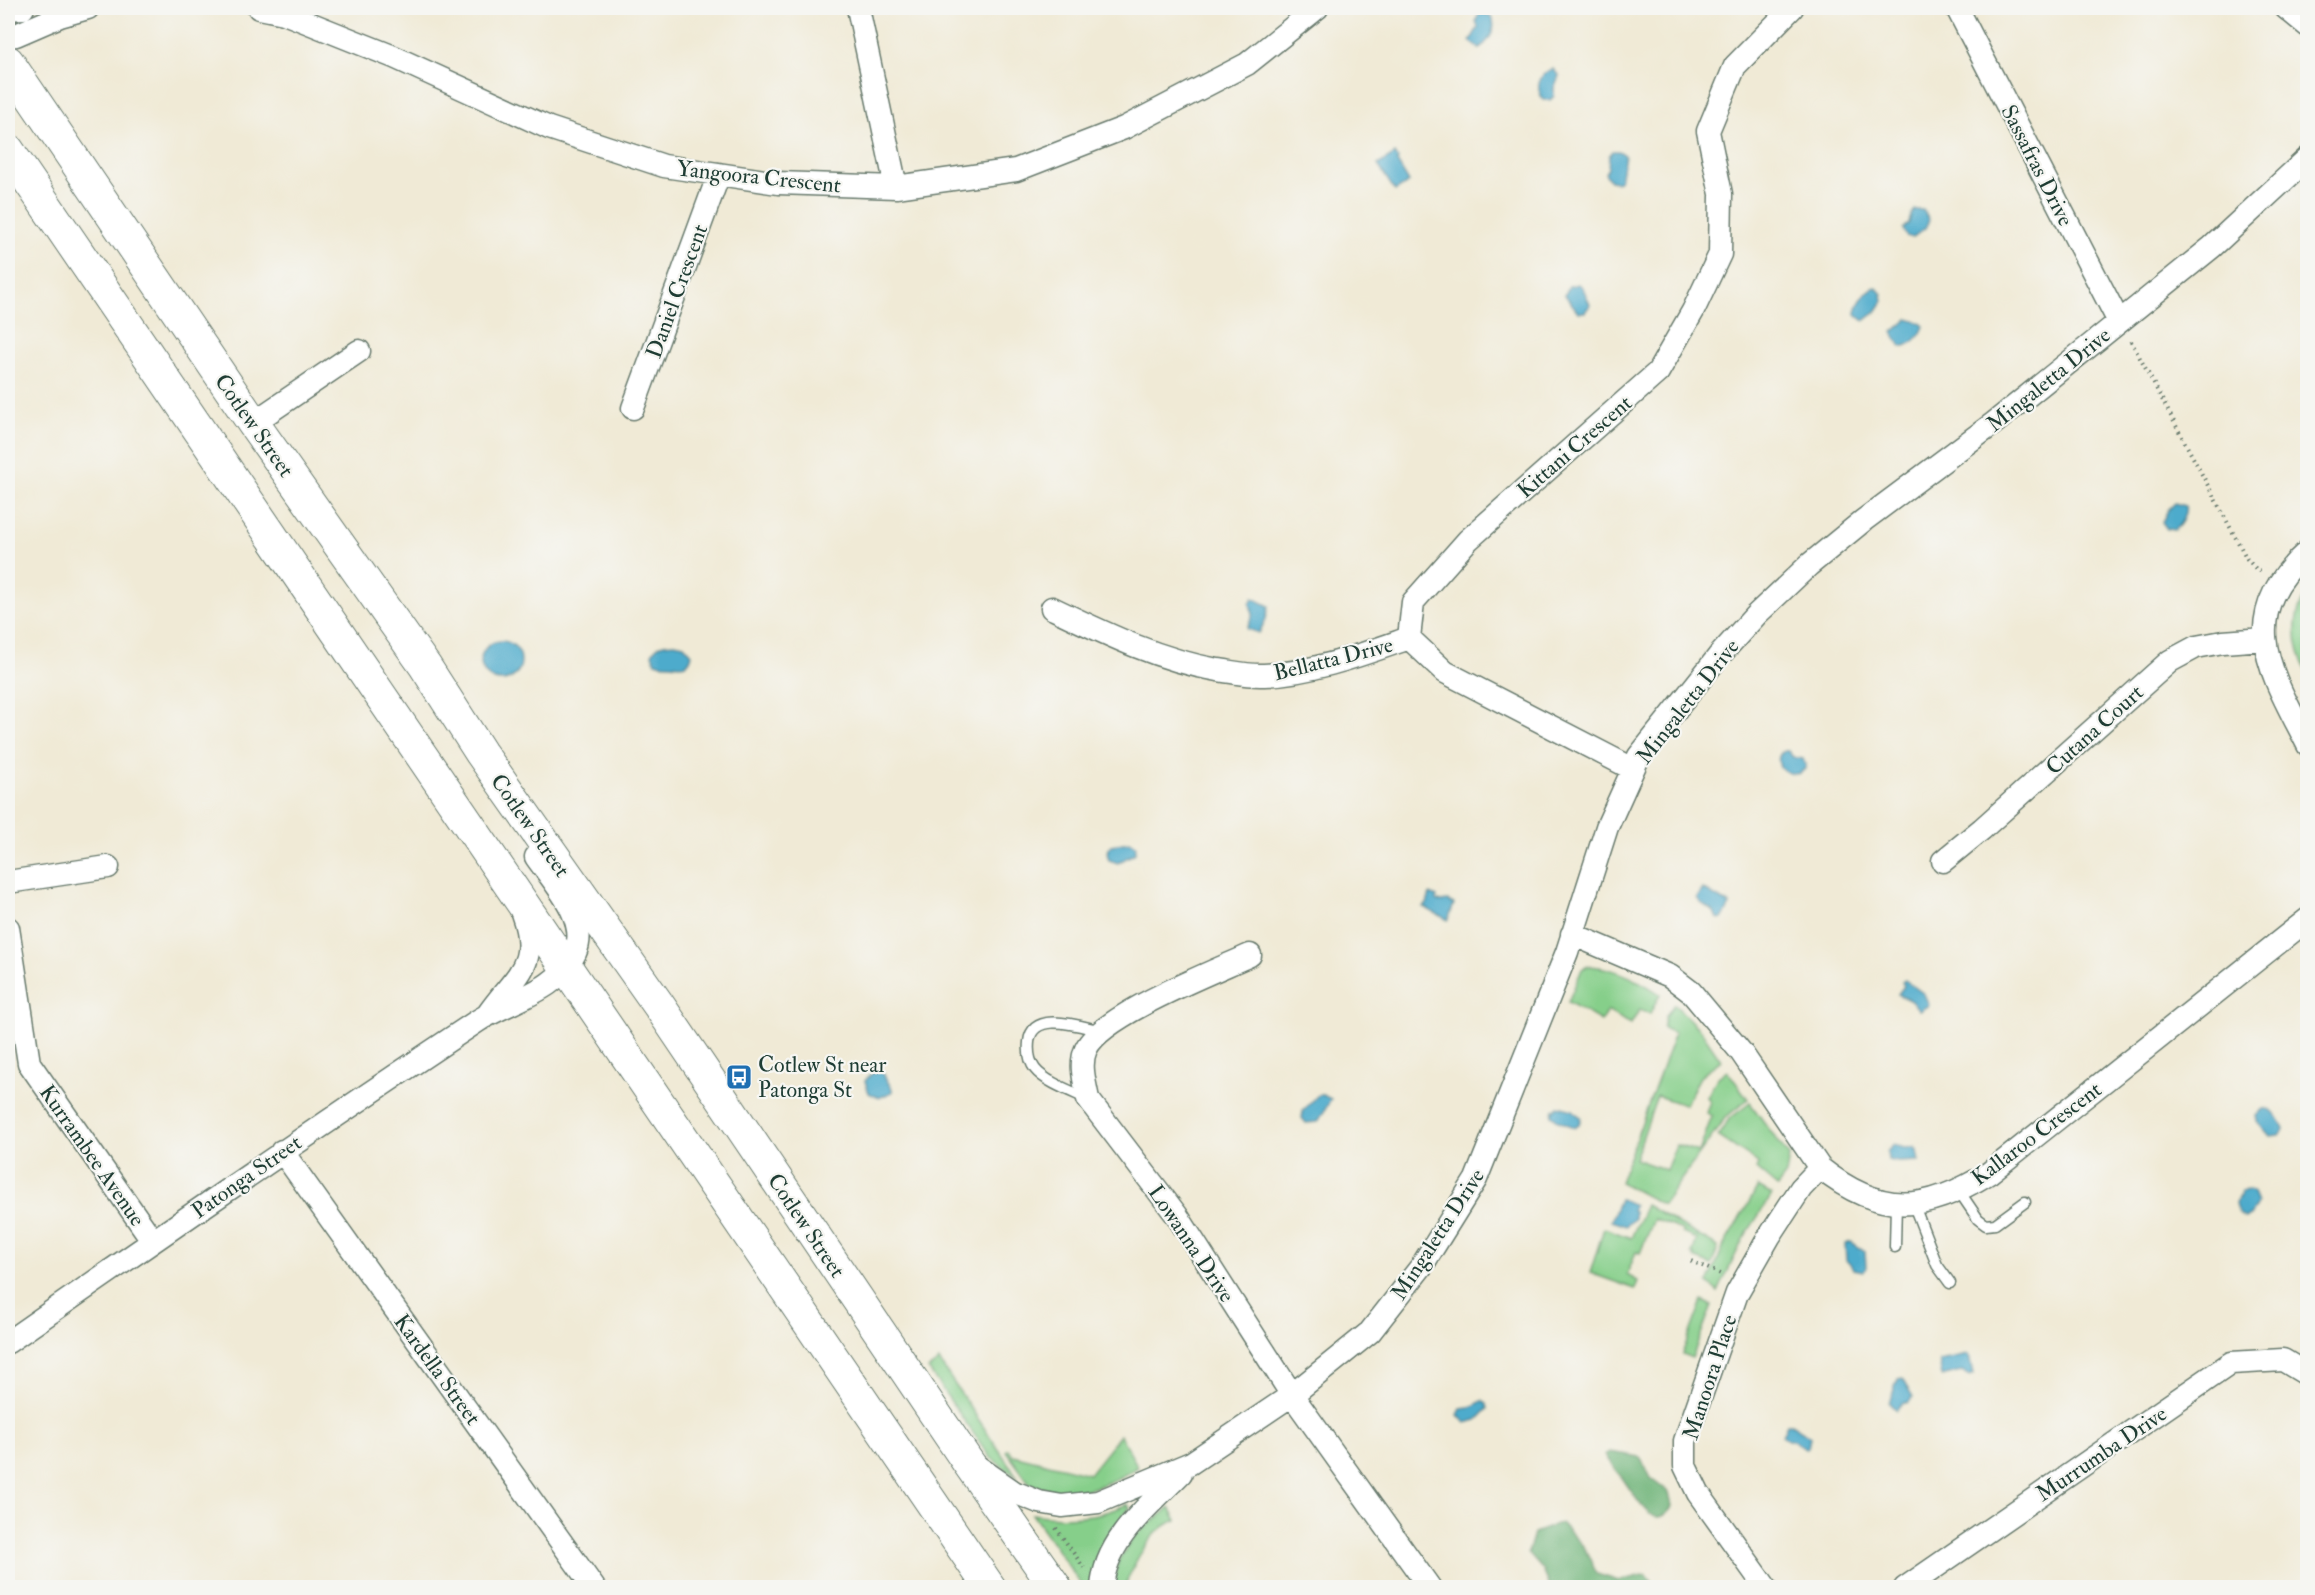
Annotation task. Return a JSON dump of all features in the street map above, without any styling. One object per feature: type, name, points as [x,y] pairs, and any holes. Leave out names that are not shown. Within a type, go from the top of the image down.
[{"type":"main road","name":"Cotlew Street","points":[[8,62],[253,423],[425,666],[481,753],[660,1007],[967,1461],[1056,1587]]},
{"type":"main road","points":[[8,150],[990,1587]]},
{"type":"street","points":[[8,9],[23,8]]},
{"type":"street","points":[[8,36],[88,8]]},
{"type":"street","name":"Yangoora Crescent","points":[[259,8],[284,13],[394,57],[549,128],[664,166],[778,183],[896,187],[1016,170],[1124,128],[1247,64],[1317,8]]},
{"type":"street","points":[[858,8],[896,187]]},
{"type":"street","name":"Kittani Crescent","points":[[1409,638],[1413,602],[1468,540],[1658,372],[1693,311],[1720,254],[1721,194],[1708,131],[1735,66],[1792,8]]},
{"type":"street","name":"Sassafras Drive","points":[[1957,8],[2120,322]]},
{"type":"street","points":[[2286,8],[2307,26]]},
{"type":"street","name":"Mingaletta Drive","points":[[967,1461],[1014,1491],[1039,1502],[1062,1506],[1098,1502],[1191,1463],[1292,1395],[1370,1332],[1421,1267],[1476,1179],[1568,952],[1607,827],[1639,756],[1718,657],[1756,615],[1809,566],[1864,520],[1994,423],[2212,247],[2307,158]]},
{"type":"street","name":"Daniel Crescent","points":[[633,408],[719,174]]},
{"type":"street","points":[[253,423],[359,351]]},
{"type":"street","points":[[2307,551],[2281,580],[2271,596],[2265,619],[2264,639],[2268,662],[2276,683],[2307,745]]},
{"type":"street","name":"Bellatta Drive","points":[[1052,608],[1116,639],[1188,665],[1263,675],[1316,667],[1409,638]]},
{"type":"street","points":[[1409,638],[1445,672],[1633,769]]},
{"type":"street","name":"Cutana Court","points":[[1943,861],[2170,661],[2196,647],[2223,642],[2264,639]]},
{"type":"street","name":"Patonga Street","points":[[8,1342],[282,1151],[488,1014],[533,993],[567,967],[580,937],[577,920],[517,829],[481,753]]},
{"type":"street","points":[[8,882],[108,867]]},
{"type":"street","name":"Patonga Street","points":[[488,1014],[520,972],[530,952],[529,931],[513,888]]},
{"type":"street","name":"Kallaroo Crescent","points":[[1572,934],[1670,976],[1691,992],[1741,1052],[1820,1168],[1865,1197],[1904,1203],[1928,1201],[1959,1191],[1989,1173],[2307,919]]},
{"type":"street","name":"Kurrambee Avenue","points":[[8,928],[13,1003],[29,1063],[153,1240]]},
{"type":"street","name":"Lowanna Drive","points":[[1250,955],[1125,1013],[1101,1031],[1091,1040],[1085,1051],[1083,1078],[1088,1099],[1178,1216],[1292,1395],[1430,1587]]},
{"type":"street","name":"Kardella Street","points":[[282,1151],[594,1587]]},
{"type":"street","name":"Manoora Place","points":[[1766,1587],[1698,1493],[1685,1466],[1685,1441],[1735,1299],[1769,1237],[1791,1204],[1820,1168]]},
{"type":"street","name":"Murrumba Drive","points":[[1905,1587],[2231,1363],[2283,1360],[2307,1375]]},
{"type":"street","name":"Mingaletta Drive","points":[[1096,1582],[1113,1549],[1132,1523],[1191,1463]]},
{"type":"lane","points":[[1088,1099],[1053,1082],[1035,1069],[1029,1055],[1029,1039],[1036,1027],[1049,1022],[1101,1031]]},
{"type":"lane","points":[[1959,1191],[1978,1219],[1986,1225],[1995,1224],[2025,1202]]},
{"type":"lane","points":[[1895,1247],[1904,1203]]},
{"type":"lane","points":[[1904,1203],[1937,1265],[1950,1283]]},
{"type":"path","points":[[2120,322],[2247,560],[2257,570],[2281,580]]},
{"type":"path","points":[[1691,1262],[1743,1284]]},
{"type":"path","points":[[1052,1522],[1096,1582]]},
{"type":"green space","points":[[2307,594],[2307,672],[2299,653],[2296,623]]},
{"type":"green space","points":[[1587,966],[1606,968],[1625,975],[1660,994],[1650,1014],[1640,1009],[1631,1024],[1607,1011],[1601,1021],[1568,1002],[1582,969]]},
{"type":"green space","points":[[1674,1004],[1702,1032],[1721,1060],[1700,1077],[1685,1105],[1657,1096],[1635,1159],[1666,1170],[1676,1145],[1699,1152],[1712,1116],[1706,1113],[1710,1101],[1707,1097],[1717,1078],[1727,1070],[1748,1099],[1725,1118],[1663,1205],[1620,1182],[1675,1033],[1663,1028],[1666,1016]]},
{"type":"green space","points":[[1750,1103],[1789,1156],[1786,1175],[1777,1187],[1756,1169],[1758,1163],[1718,1136],[1729,1119]]},
{"type":"green space","points":[[1758,1187],[1772,1195],[1743,1239],[1718,1292],[1708,1283],[1724,1245]]},
{"type":"green space","points":[[1646,1205],[1718,1247],[1712,1265],[1694,1258],[1695,1255],[1692,1254],[1697,1239],[1682,1233],[1682,1230],[1654,1219],[1640,1253],[1636,1252],[1627,1275],[1638,1281],[1635,1289],[1590,1273],[1604,1228],[1631,1238]]},
{"type":"green space","points":[[1702,1301],[1712,1305],[1692,1358],[1682,1354]]},
{"type":"green space","points":[[939,1361],[1018,1478],[990,1457],[928,1369]]},
{"type":"green space","points":[[1120,1435],[1138,1467],[1111,1481],[1086,1490],[1059,1491],[1030,1484],[1006,1451],[1008,1449],[1013,1455],[1089,1474]]},
{"type":"green space","points":[[1609,1452],[1640,1457],[1651,1478],[1669,1492],[1672,1507],[1665,1515],[1659,1517],[1646,1511],[1607,1459],[1605,1455]]},
{"type":"green space","points":[[1127,1504],[1130,1508],[1109,1535],[1099,1554],[1090,1587],[1083,1587],[1032,1514],[1080,1517],[1104,1513]]},
{"type":"green space","points":[[1170,1508],[1177,1520],[1159,1531],[1144,1548],[1125,1587],[1111,1588],[1119,1559],[1136,1534]]},
{"type":"green space","points":[[1561,1523],[1584,1547],[1597,1574],[1619,1581],[1646,1574],[1656,1587],[1550,1587],[1543,1570],[1528,1553],[1534,1533]]},
{"type":"water","points":[[1480,13],[1492,18],[1493,28],[1488,40],[1479,48],[1470,41],[1478,28],[1476,20]]},
{"type":"water","points":[[1553,69],[1559,76],[1554,88],[1554,96],[1550,100],[1544,100],[1539,91],[1541,78]]},
{"type":"water","points":[[1613,151],[1619,151],[1625,155],[1620,180],[1616,182],[1610,181],[1605,173],[1609,156]]},
{"type":"water","points":[[1395,154],[1409,182],[1395,191],[1378,165]]},
{"type":"water","points":[[1915,210],[1923,210],[1929,220],[1925,228],[1912,238],[1906,236],[1903,229],[1909,223]]},
{"type":"water","points":[[1578,284],[1583,288],[1590,305],[1585,312],[1578,312],[1565,295],[1569,286]]},
{"type":"water","points":[[1876,287],[1882,294],[1883,301],[1876,312],[1864,321],[1856,314],[1858,306],[1865,294]]},
{"type":"water","points":[[1908,319],[1922,323],[1924,326],[1916,340],[1901,347],[1893,332]]},
{"type":"water","points":[[2175,503],[2185,506],[2184,516],[2174,530],[2167,529],[2162,522],[2168,510]]},
{"type":"water","points":[[1253,598],[1269,606],[1259,633],[1247,629],[1253,614],[1250,604]]},
{"type":"water","points":[[501,641],[509,642],[515,647],[520,653],[520,669],[515,675],[509,680],[501,681],[493,680],[487,675],[482,669],[481,661],[482,653],[487,647],[493,642]]},
{"type":"water","points":[[675,643],[684,645],[692,654],[687,664],[655,662],[652,654],[658,646]]},
{"type":"water","points":[[1784,751],[1788,751],[1793,757],[1803,759],[1806,767],[1800,773],[1794,774],[1780,768],[1779,758]]},
{"type":"water","points":[[1130,842],[1136,846],[1135,853],[1118,863],[1109,860],[1107,853],[1111,845]]},
{"type":"water","points":[[1703,889],[1730,905],[1722,919],[1717,918],[1697,898]]},
{"type":"water","points":[[1430,894],[1437,897],[1436,900],[1440,902],[1448,901],[1454,904],[1448,920],[1423,907],[1427,904]]},
{"type":"water","points":[[1905,980],[1924,994],[1929,1005],[1919,1011],[1911,1001],[1898,994]]},
{"type":"water","points":[[881,1070],[892,1092],[879,1098],[869,1093],[865,1081],[871,1074]]},
{"type":"water","points":[[1318,1095],[1331,1099],[1318,1122],[1306,1123],[1302,1118],[1303,1111]]},
{"type":"water","points":[[1558,1106],[1573,1110],[1581,1118],[1579,1124],[1574,1127],[1559,1121],[1552,1115]]},
{"type":"water","points":[[2263,1109],[2270,1110],[2278,1118],[2284,1128],[2279,1135],[2270,1136],[2257,1121],[2256,1116]]},
{"type":"water","points":[[1893,1145],[1905,1148],[1914,1147],[1917,1150],[1919,1161],[1888,1160],[1887,1152]]},
{"type":"water","points":[[2242,1191],[2253,1192],[2257,1204],[2250,1216],[2245,1218],[2239,1215],[2236,1204]]},
{"type":"water","points":[[1620,1199],[1634,1205],[1632,1210],[1634,1219],[1626,1226],[1611,1221]]},
{"type":"water","points":[[1851,1242],[1865,1251],[1866,1268],[1863,1271],[1854,1269],[1846,1260],[1845,1244]]},
{"type":"water","points":[[1969,1355],[1973,1374],[1969,1376],[1962,1371],[1942,1376],[1939,1361]]},
{"type":"water","points":[[1902,1378],[1913,1397],[1896,1410],[1889,1403],[1898,1379]]},
{"type":"water","points":[[1482,1401],[1487,1404],[1488,1409],[1477,1420],[1465,1423],[1458,1415],[1461,1409],[1469,1408]]},
{"type":"water","points":[[1787,1424],[1791,1424],[1810,1436],[1808,1448],[1805,1449],[1793,1440],[1782,1436]]},
{"type":"place","name":"Cotlew St near Patonga St","points":[[739,1077]]}]
